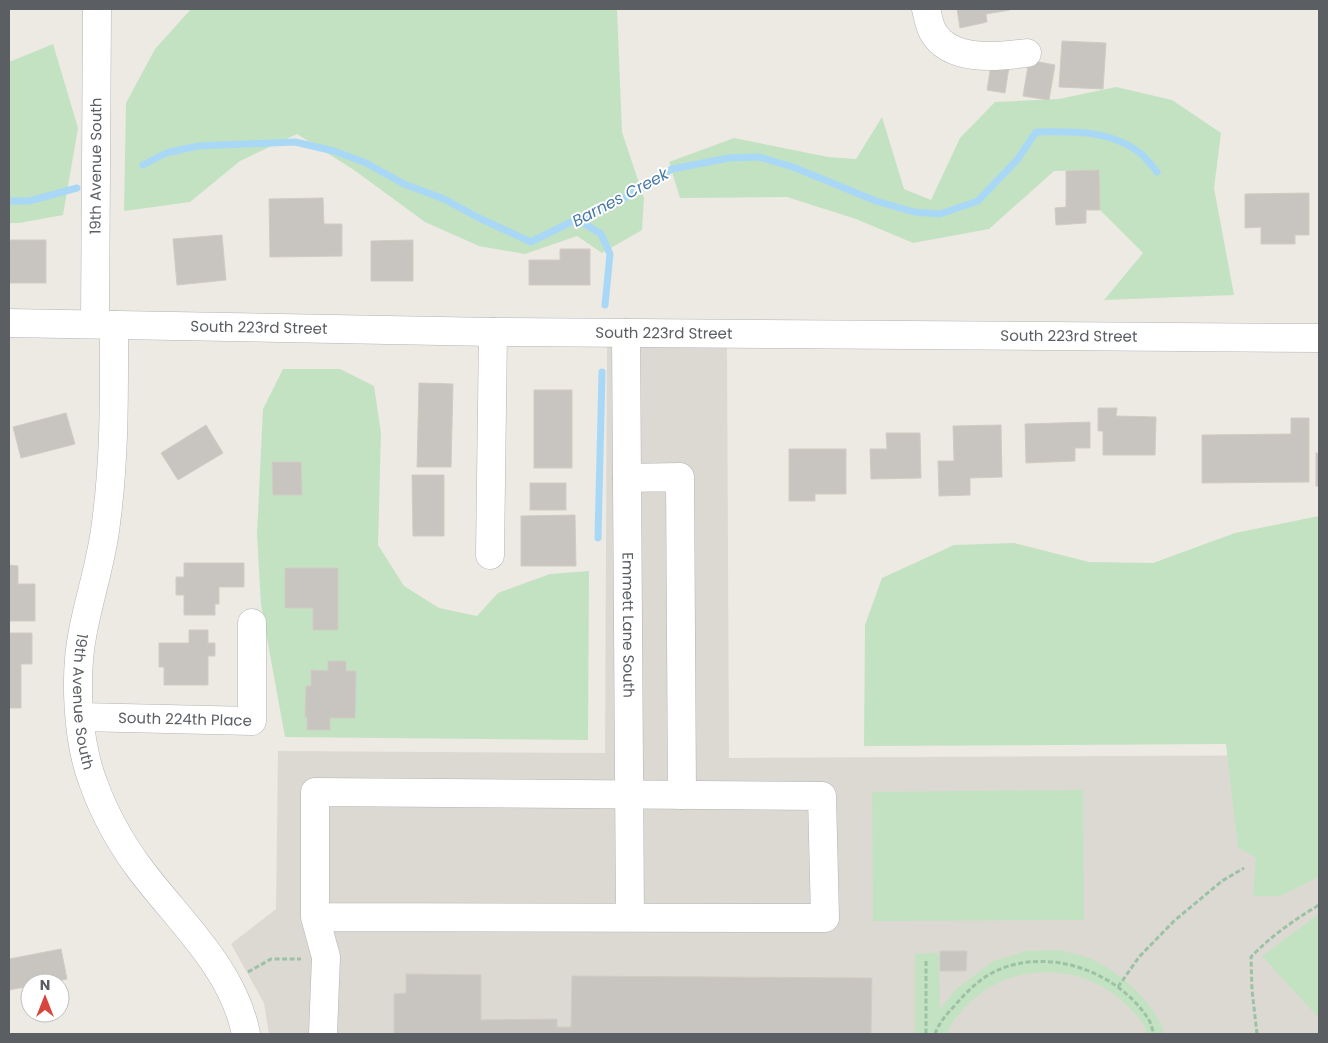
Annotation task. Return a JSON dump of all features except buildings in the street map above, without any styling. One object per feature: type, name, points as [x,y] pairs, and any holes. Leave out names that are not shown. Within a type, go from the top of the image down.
[{"type":"street","name":"19th Avenue South","points":[[97,9],[104,324],[114,433],[112,474],[106,526],[82,634],[78,683],[81,738],[92,780],[108,820],[140,869],[204,948],[236,998],[246,1034]]},
{"type":"street","points":[[926,9],[933,31],[945,46],[956,52],[996,57],[1027,53]]},
{"type":"street","name":"South 223rd Street","points":[[9,323],[493,332],[1319,338]]},
{"type":"street","points":[[490,555],[493,332]]},
{"type":"street","name":"Emmett Lane South","points":[[626,333],[630,917]]},
{"type":"street","points":[[627,478],[680,477],[682,795]]},
{"type":"street","name":"South 224th Place","points":[[80,717],[252,721],[252,623]]},
{"type":"street","points":[[315,917],[825,918],[822,796],[315,792],[315,917],[326,958],[323,1034]]},
{"type":"path","points":[[1118,987],[1139,957],[1174,921],[1222,881],[1244,868]]},
{"type":"path","points":[[1258,1034],[1252,990],[1251,958],[1264,944],[1295,919],[1319,905]]},
{"type":"path","points":[[246,974],[271,959],[304,959]]},
{"type":"path","points":[[926,960],[926,1034]]},
{"type":"path","points":[[935,1034],[938,1027],[966,993],[982,978],[1007,966],[1029,961],[1048,961],[1073,966],[1094,973],[1118,987],[1134,1000],[1148,1018],[1154,1034]]},
{"type":"shaded area","points":[[607,345],[727,346],[729,758],[1319,755],[1319,1034],[269,1034],[264,1003],[231,944],[276,909],[278,751],[605,753]]},
{"type":"green space","points":[[191,9],[617,9],[622,132],[644,198],[642,230],[602,253],[577,236],[525,254],[479,246],[425,222],[354,170],[297,134],[240,161],[190,202],[124,211],[126,103],[155,49]]},
{"type":"green space","points":[[53,44],[78,128],[63,215],[9,223],[9,62]]},
{"type":"green space","points":[[1116,87],[1172,100],[1221,133],[1214,188],[1234,295],[1104,300],[1143,253],[1100,210],[1099,170],[1054,171],[989,229],[913,243],[856,219],[787,197],[680,198],[669,162],[734,138],[828,157],[856,159],[882,117],[904,189],[931,200],[960,138],[995,102],[1059,99]]},
{"type":"green space","points":[[283,369],[340,369],[374,386],[381,433],[378,545],[404,586],[439,608],[477,616],[498,593],[550,574],[589,571],[588,740],[285,737],[261,605],[257,534],[263,409]]},
{"type":"green space","points":[[1319,516],[1319,877],[1280,896],[1253,896],[1256,858],[1238,847],[1226,744],[864,746],[865,625],[882,578],[954,545],[1014,543],[1089,562],[1153,563],[1235,533]]},
{"type":"green space","points":[[1083,790],[1084,920],[873,921],[872,792]]},
{"type":"green space","points":[[1319,914],[1319,1018],[1262,956]]},
{"type":"green space","points":[[1061,950],[1094,960],[1128,983],[1147,1002],[1165,1034],[1147,1034],[1139,1018],[1107,990],[1087,980],[1065,974],[1043,972],[1021,975],[1000,982],[980,993],[956,1018],[947,1034],[915,1034],[915,954],[939,953],[940,1010],[955,990],[993,961],[1026,951]]},
{"type":"waterway","name":"Barnes Creek","points":[[143,165],[166,153],[198,146],[295,142],[334,151],[366,163],[404,184],[444,199],[479,218],[531,242],[624,198],[672,169],[729,158],[759,157],[793,167],[876,201],[914,212],[940,214],[978,201],[1017,160],[1036,132],[1077,132],[1105,136],[1130,146],[1141,154],[1157,172]]},
{"type":"waterway","name":"Barnes Creek","points":[[9,201],[29,201],[77,188]]},
{"type":"waterway","points":[[577,219],[601,234],[610,254],[605,305]]},
{"type":"waterway","points":[[598,538],[602,372]]}]
